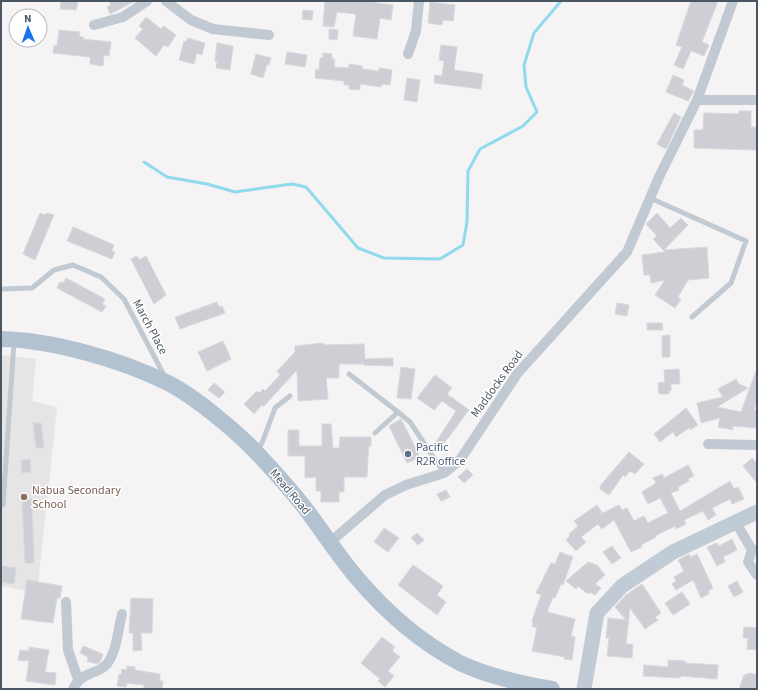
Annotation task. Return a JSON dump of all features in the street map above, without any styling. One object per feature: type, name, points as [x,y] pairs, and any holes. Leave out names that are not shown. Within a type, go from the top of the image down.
[{"type":"main road","name":"Mead Road","points":[[8,339],[76,350],[113,361],[168,383],[204,408],[255,451],[305,509],[329,543],[359,580],[396,618],[430,644],[461,663],[519,684],[552,689]]},
{"type":"main road","points":[[584,689],[597,613],[622,586],[673,552],[735,521],[757,512]]},
{"type":"street","points":[[94,25],[123,17],[148,1]]},
{"type":"street","points":[[166,1],[191,20],[213,30],[269,35]]},
{"type":"street","points":[[408,54],[416,31],[419,1]]},
{"type":"street","name":"Maddocks Road","points":[[329,543],[385,494],[406,485],[444,473],[460,460],[517,374],[627,252],[659,177],[697,100],[733,1]]},
{"type":"street","points":[[697,100],[757,100]]},
{"type":"street","points":[[708,444],[757,445]]},
{"type":"street","points":[[735,521],[755,550],[748,562],[757,576]]},
{"type":"street","points":[[66,602],[68,650],[78,680]]},
{"type":"street","points":[[73,689],[78,680],[107,665],[115,647],[122,614]]},
{"type":"lane","points":[[650,198],[746,241],[731,283],[692,317]]},
{"type":"lane","name":"March Place","points":[[1,289],[32,288],[54,270],[73,266],[101,277],[124,299],[168,383]]},
{"type":"lane","points":[[3,505],[8,339]]},
{"type":"lane","points":[[349,374],[410,422],[444,473]]},
{"type":"lane","points":[[255,451],[262,443],[275,408],[290,396]]},
{"type":"lane","points":[[375,433],[398,412]]},
{"type":"shaded area","name":"Nabua Secondary School","points":[[1,355],[36,359],[32,401],[57,407],[37,593],[1,586]]},
{"type":"building","points":[[61,1],[78,1],[76,10],[60,9]]},
{"type":"building","points":[[109,1],[135,1],[110,14],[107,7],[111,5]]},
{"type":"building","points":[[325,1],[362,1],[393,5],[391,20],[380,18],[377,39],[353,36],[356,14],[337,12],[334,27],[323,26]]},
{"type":"building","points":[[691,1],[718,1],[702,42],[709,45],[704,56],[691,51],[683,69],[674,65],[682,47],[676,45]]},
{"type":"building","points":[[430,2],[455,5],[453,21],[443,20],[442,25],[428,23]]},
{"type":"building","points":[[303,10],[313,11],[312,20],[302,19]]},
{"type":"building","points":[[146,17],[161,29],[164,26],[176,35],[168,47],[164,45],[156,56],[135,38],[143,29],[139,26]]},
{"type":"building","points":[[329,29],[338,30],[337,40],[329,39]]},
{"type":"building","points":[[59,30],[80,32],[79,36],[83,37],[83,39],[111,42],[109,56],[104,55],[103,66],[90,64],[90,57],[53,53],[54,45],[57,46]]},
{"type":"building","points":[[188,38],[205,43],[202,55],[197,53],[194,64],[179,60],[184,41],[186,42]]},
{"type":"building","points":[[217,43],[233,46],[230,70],[216,68],[217,62],[215,61]]},
{"type":"building","points":[[441,45],[457,47],[454,70],[483,74],[481,89],[434,83],[435,75],[442,76],[444,61],[439,60]]},
{"type":"building","points":[[287,52],[307,55],[305,67],[285,64]]},
{"type":"building","points":[[323,53],[332,54],[332,59],[335,59],[334,67],[349,68],[349,64],[362,66],[362,69],[379,71],[379,68],[392,70],[390,85],[382,84],[381,87],[360,84],[360,90],[349,89],[349,85],[344,85],[344,81],[315,78],[316,69],[319,70],[320,58],[323,58]]},
{"type":"building","points":[[256,54],[271,58],[269,65],[267,64],[263,78],[251,74]]},
{"type":"building","points":[[673,75],[684,80],[682,85],[694,91],[688,101],[666,92]]},
{"type":"building","points":[[407,78],[420,80],[417,102],[404,100]]},
{"type":"building","points":[[739,111],[751,111],[751,127],[757,127],[757,150],[694,148],[694,130],[703,130],[704,113],[739,114]]},
{"type":"building","points":[[674,113],[681,117],[666,149],[657,144]]},
{"type":"building","points":[[40,213],[54,215],[35,260],[23,254]]},
{"type":"building","points":[[657,213],[670,228],[681,218],[688,225],[664,250],[707,247],[709,278],[688,280],[678,297],[681,299],[675,308],[655,295],[665,280],[651,283],[650,275],[644,275],[642,255],[665,252],[653,239],[657,236],[646,224]]},
{"type":"building","points":[[73,227],[114,245],[112,251],[115,252],[112,259],[67,241]]},
{"type":"building","points":[[137,256],[139,260],[146,256],[166,295],[154,304],[131,259]]},
{"type":"building","points":[[66,278],[105,299],[102,304],[106,306],[102,312],[57,288],[60,282],[63,283]]},
{"type":"building","points":[[217,302],[219,307],[222,306],[225,313],[180,329],[175,317]]},
{"type":"building","points":[[617,303],[629,305],[627,316],[615,314]]},
{"type":"building","points":[[647,323],[662,323],[663,330],[647,330]]},
{"type":"building","points":[[670,335],[670,357],[662,357],[662,336]]},
{"type":"building","points":[[223,341],[231,359],[207,371],[198,352]]},
{"type":"building","points":[[323,343],[324,345],[364,344],[365,359],[393,358],[393,366],[363,365],[363,360],[362,364],[339,364],[339,378],[326,378],[328,399],[298,401],[297,370],[264,406],[262,405],[254,414],[244,404],[257,391],[259,393],[263,389],[265,391],[280,375],[277,371],[295,352],[295,346]]},
{"type":"building","points":[[401,367],[415,369],[411,399],[397,398]]},
{"type":"building","points":[[679,369],[680,384],[671,384],[671,391],[669,391],[669,394],[659,394],[658,383],[665,382],[664,370]]},
{"type":"building","points":[[756,371],[757,402],[754,410],[757,410],[757,428],[733,426],[733,430],[718,427],[720,418],[701,423],[697,403],[723,397],[718,389],[736,379],[739,384],[748,388],[717,407],[741,412]]},
{"type":"building","points":[[435,375],[452,388],[447,394],[469,410],[442,446],[436,442],[456,411],[442,401],[434,410],[417,398]]},
{"type":"building","points":[[214,383],[225,392],[219,398],[208,390]]},
{"type":"building","points":[[686,408],[698,425],[690,430],[689,428],[676,437],[673,432],[660,442],[654,434]]},
{"type":"building","points":[[401,419],[420,457],[407,463],[389,426]]},
{"type":"building","points":[[33,423],[41,423],[44,448],[36,448]]},
{"type":"building","points":[[322,424],[331,424],[333,448],[339,448],[340,437],[371,437],[367,477],[344,477],[344,492],[339,492],[339,502],[321,502],[321,491],[316,491],[316,477],[305,478],[305,456],[288,456],[288,430],[299,430],[299,446],[322,446]]},
{"type":"building","points":[[629,452],[644,464],[635,474],[630,471],[625,477],[623,475],[609,495],[600,489],[600,486]]},
{"type":"building","points":[[752,458],[757,463],[757,483],[743,466]]},
{"type":"building","points":[[30,459],[31,472],[22,473],[21,460]]},
{"type":"building","points":[[688,465],[694,476],[688,479],[689,481],[678,487],[679,490],[671,493],[680,511],[730,481],[734,489],[738,487],[744,499],[732,504],[730,499],[712,508],[716,515],[708,520],[703,511],[684,520],[686,524],[676,529],[675,526],[655,536],[656,537],[641,545],[642,547],[631,552],[614,520],[602,529],[598,524],[581,537],[586,542],[576,551],[566,540],[570,536],[569,534],[578,526],[574,521],[597,505],[602,512],[601,514],[619,505],[622,510],[627,508],[634,521],[644,516],[648,523],[668,513],[660,498],[648,504],[642,492],[656,483],[653,478],[662,474],[664,478]]},
{"type":"building","points":[[467,469],[473,475],[464,483],[458,477]]},
{"type":"building","points":[[446,490],[450,497],[441,501],[437,494]]},
{"type":"building","points":[[32,499],[34,563],[25,563],[22,500]]},
{"type":"building","points":[[384,528],[399,538],[388,552],[374,542]]},
{"type":"building","points":[[417,533],[424,540],[418,545],[411,538]]},
{"type":"building","points":[[732,539],[737,550],[723,557],[725,562],[717,566],[707,547],[717,543],[719,546]]},
{"type":"building","points":[[612,546],[621,558],[612,564],[603,552]]},
{"type":"building","points":[[560,552],[573,557],[563,585],[561,584],[555,598],[553,597],[547,612],[575,619],[571,636],[575,637],[572,660],[564,659],[565,657],[532,651],[537,628],[532,626],[532,621],[541,595],[536,593],[551,563],[555,564]]},
{"type":"building","points":[[689,554],[691,557],[697,554],[713,588],[708,591],[709,594],[701,598],[693,580],[676,590],[672,584],[676,581],[674,577],[684,571],[678,560]]},
{"type":"building","points":[[588,562],[597,565],[605,575],[595,584],[601,588],[595,595],[590,592],[588,594],[578,586],[576,589],[566,581]]},
{"type":"building","points":[[413,565],[443,586],[437,595],[446,602],[437,615],[398,585]]},
{"type":"building","points":[[1,566],[16,568],[14,584],[1,582]]},
{"type":"building","points":[[27,580],[62,586],[60,598],[57,598],[53,623],[21,619]]},
{"type":"building","points":[[737,581],[743,592],[734,597],[728,586]]},
{"type":"building","points":[[642,584],[661,613],[655,617],[658,620],[645,629],[630,608],[626,644],[633,644],[632,658],[607,656],[609,638],[606,638],[608,618],[626,620],[615,607],[626,595]]},
{"type":"building","points":[[682,592],[690,604],[673,615],[665,603]]},
{"type":"building","points":[[131,598],[153,599],[152,633],[141,633],[142,650],[133,651],[133,633],[129,633]]},
{"type":"building","points":[[744,627],[757,628],[757,650],[747,649],[748,638],[743,638]]},
{"type":"building","points":[[382,637],[395,647],[392,651],[400,657],[388,671],[394,676],[385,687],[378,681],[380,679],[361,663]]},
{"type":"building","points":[[83,646],[103,654],[100,662],[96,664],[87,661],[88,657],[80,653]]},
{"type":"building","points":[[29,647],[49,650],[45,672],[56,673],[55,685],[26,681],[29,661],[18,660],[20,650],[29,651]]},
{"type":"building","points":[[668,660],[685,661],[685,663],[718,665],[717,679],[681,676],[680,678],[643,676],[644,665],[668,667]]},
{"type":"building","points":[[127,666],[135,667],[135,670],[160,674],[160,681],[163,681],[162,689],[144,688],[144,685],[127,683],[126,687],[117,686],[119,674],[121,675],[122,669],[127,670]]},
{"type":"building","points":[[750,673],[757,675],[756,687],[753,689],[739,689],[744,675]]},
{"type":"waterway","points":[[144,162],[167,177],[207,184],[235,192],[292,184],[306,187],[358,248],[384,258],[440,259],[463,245],[467,222],[468,171],[480,149],[523,126],[537,112],[526,87],[524,65],[534,33],[561,1]]},
{"type":"place","name":"Pacific R2R office","points":[[408,454]]},
{"type":"place","name":"Nabua Secondary School","points":[[24,497]]}]
